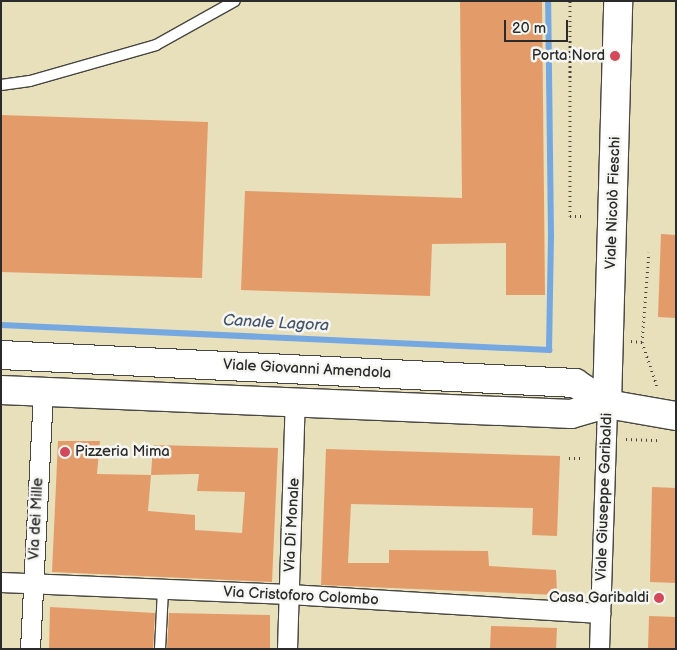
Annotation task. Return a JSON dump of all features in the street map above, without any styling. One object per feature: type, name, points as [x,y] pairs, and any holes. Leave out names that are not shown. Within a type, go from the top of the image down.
[{"type":"main road","name":"Viale Nicolò Fieschi","points":[[607,404],[618,1]]},
{"type":"main road","name":"Viale Giovanni Amendola","points":[[1,355],[160,360],[575,383],[607,404],[672,428]]},
{"type":"main road","name":"Viale Giovanni Amendola","points":[[1,390],[43,390],[571,414],[607,404]]},
{"type":"street","name":"Via dei Mille","points":[[30,649],[43,390]]},
{"type":"street","name":"Via Di Monale","points":[[287,649],[295,401]]},
{"type":"street","name":"Viale Giuseppe Garibaldi","points":[[599,649],[607,404]]},
{"type":"street","name":"Via Cristoforo Colombo","points":[[1,582],[289,594],[600,613]]},
{"type":"lane","points":[[1,85],[30,81],[156,44],[235,1]]},
{"type":"lane","points":[[160,649],[163,589]]},
{"type":"path","points":[[570,1],[570,216],[584,216]]},
{"type":"path","points":[[649,252],[642,342],[657,386]]},
{"type":"path","points":[[628,340],[642,342]]},
{"type":"path","points":[[626,439],[672,428]]},
{"type":"path","points":[[623,445],[626,439],[640,432]]},
{"type":"path","points":[[569,458],[583,458]]},
{"type":"building","points":[[460,1],[542,1],[545,295],[506,295],[506,243],[432,244],[430,296],[241,290],[245,191],[462,198]]},
{"type":"building","points":[[1,115],[208,122],[202,278],[1,272]]},
{"type":"building","points":[[661,234],[676,235],[676,318],[658,317]]},
{"type":"building","points":[[58,441],[100,441],[97,474],[151,475],[153,445],[278,448],[272,582],[52,572]],"holes":[[[199,474],[197,491],[245,492],[242,533],[195,530],[195,515],[148,511],[151,475]]]},
{"type":"building","points":[[326,449],[560,456],[557,536],[532,535],[533,508],[351,504],[348,563],[389,563],[389,550],[488,551],[489,566],[556,570],[557,595],[321,585]]},
{"type":"building","points":[[652,487],[676,488],[676,583],[650,582]]},
{"type":"building","points":[[50,607],[155,613],[153,649],[49,649]]},
{"type":"building","points":[[169,613],[270,615],[270,649],[167,649]]},
{"type":"building","points":[[649,616],[676,617],[676,649],[648,649]]},
{"type":"building","points":[[491,626],[557,628],[556,649],[490,649]]},
{"type":"waterway","name":"Canale Lagora","points":[[1,325],[549,350],[551,235],[548,1]]},
{"type":"place","name":"Porta Nord","points":[[615,56]]},
{"type":"place","name":"Pizzeria Mima","points":[[65,452]]},
{"type":"place","name":"Casa Garibaldi","points":[[659,598]]}]
